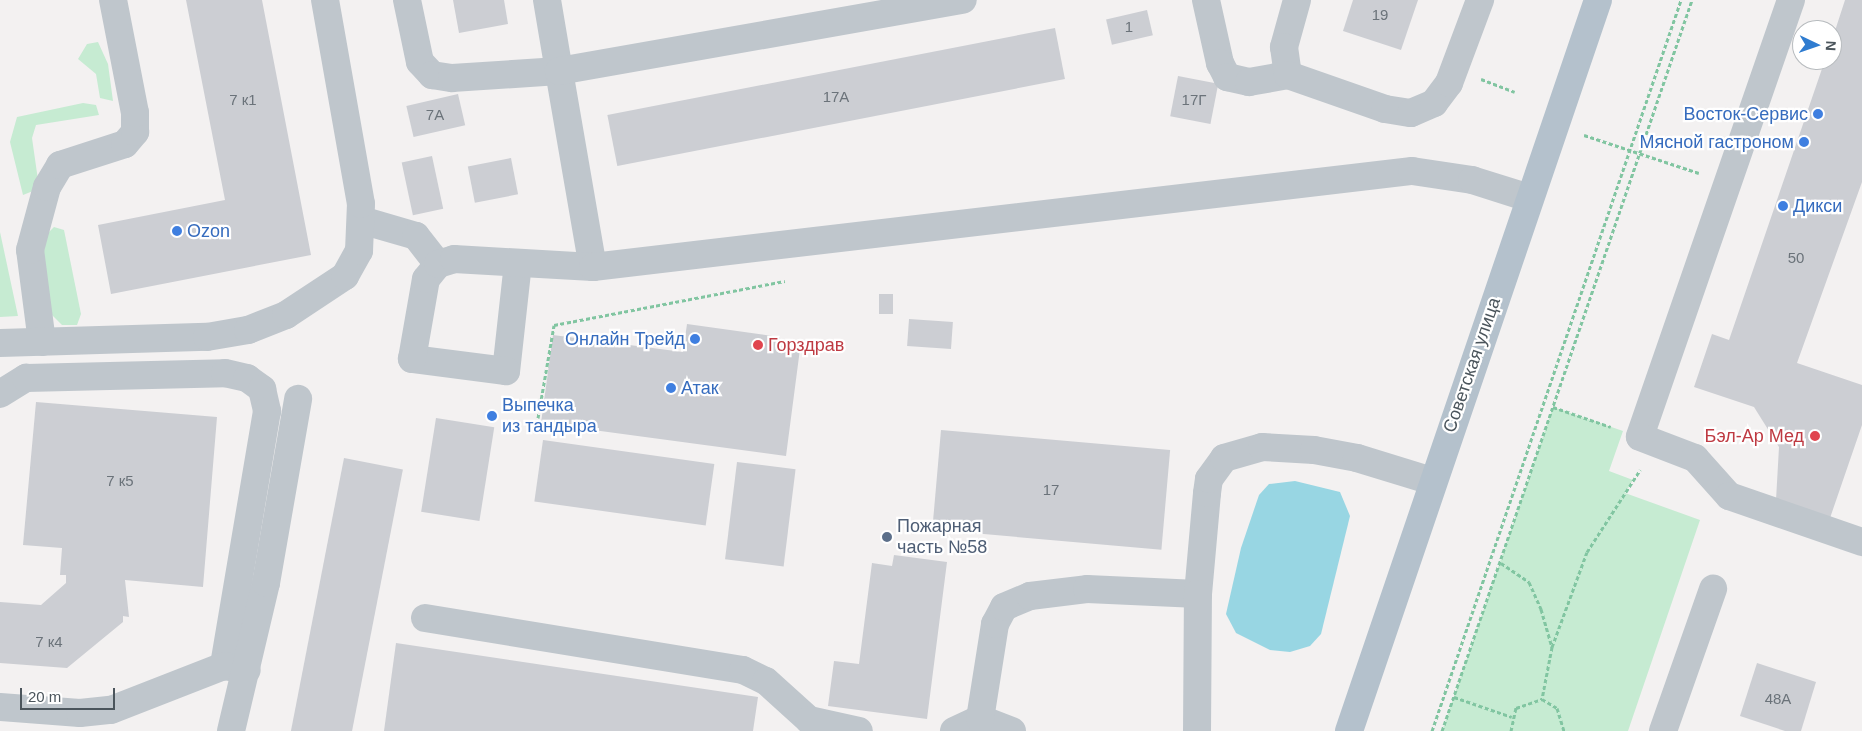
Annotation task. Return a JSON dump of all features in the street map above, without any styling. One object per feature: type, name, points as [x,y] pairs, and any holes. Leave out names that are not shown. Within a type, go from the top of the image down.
[{"type":"main road","name":"Советская улица","points":[[1349,731],[1432,481],[1598,0]]},
{"type":"lane","points":[[42,342],[30,250],[47,187],[60,165],[125,144],[135,132],[135,113],[112,0]]},
{"type":"lane","points":[[0,343],[207,337],[267,325],[345,276],[359,251],[361,220],[360,188],[325,0]]},
{"type":"lane","points":[[407,0],[420,62],[432,75],[452,78],[559,71],[963,0]]},
{"type":"lane","points":[[547,0],[593,267]]},
{"type":"lane","points":[[1206,0],[1220,63],[1227,77],[1249,82],[1288,74],[1384,109],[1411,113],[1434,103],[1455,70],[1480,0]]},
{"type":"lane","points":[[1288,74],[1284,47],[1297,0]]},
{"type":"lane","points":[[1790,0],[1728,181],[1650,440],[1695,458],[1729,496],[1862,542]]},
{"type":"lane","points":[[518,263],[506,371],[412,359],[422,289],[438,264],[459,259],[593,267],[1391,173],[1452,175],[1529,198]]},
{"type":"lane","points":[[361,220],[416,236],[438,264]]},
{"type":"lane","points":[[0,394],[26,378],[215,373],[248,378],[262,389],[267,411],[236,668],[231,731]]},
{"type":"lane","points":[[236,668],[298,399]]},
{"type":"lane","points":[[1197,731],[1198,594],[1209,479],[1215,467],[1235,452],[1262,447],[1322,451],[1432,481]]},
{"type":"lane","points":[[980,719],[995,624],[1011,602],[1087,589],[1198,594]]},
{"type":"lane","points":[[1663,731],[1713,589]]},
{"type":"lane","points":[[425,618],[743,670],[766,681],[809,720],[859,731]]},
{"type":"lane","points":[[0,706],[80,713],[111,710],[236,668]]},
{"type":"lane","points":[[954,731],[980,719],[1012,731]]},
{"type":"path","points":[[1432,731],[1681,0]]},
{"type":"path","points":[[1442,731],[1692,0]]},
{"type":"path","points":[[1455,70],[1515,92]]},
{"type":"path","points":[[1581,134],[1640,155],[1728,181]]},
{"type":"path","points":[[538,418],[554,325],[785,281]]},
{"type":"path","points":[[1542,699],[1552,647],[1587,552],[1650,440],[1553,407]]},
{"type":"path","points":[[1501,563],[1523,576],[1534,589],[1552,647]]},
{"type":"path","points":[[1454,697],[1512,717]]},
{"type":"path","points":[[1510,731],[1512,717],[1524,702],[1542,699],[1558,708],[1564,731]]},
{"type":"green space","points":[[98,42],[108,64],[113,101],[100,98],[96,74],[78,59],[87,44]]},
{"type":"green space","points":[[83,103],[96,105],[99,115],[36,125],[32,138],[38,180],[33,191],[23,195],[10,142],[17,117]]},
{"type":"green space","points":[[54,227],[64,230],[81,314],[77,325],[62,325],[52,315],[43,259],[46,235]]},
{"type":"green space","points":[[0,232],[18,316],[0,317]]},
{"type":"green space","points":[[1553,407],[1623,431],[1609,471],[1633,480],[1625,493],[1700,520],[1628,731],[1442,731]]},
{"type":"water","points":[[1295,481],[1340,492],[1350,516],[1321,634],[1310,646],[1290,652],[1270,650],[1236,633],[1226,614],[1241,548],[1259,495],[1269,484]]},
{"type":"building","points":[[186,0],[262,0],[311,255],[111,294],[98,225],[225,200]]},
{"type":"building","points":[[453,0],[504,0],[508,24],[459,33]]},
{"type":"building","points":[[1353,0],[1418,0],[1401,50],[1343,31]]},
{"type":"building","points":[[1845,0],[1862,0],[1862,182],[1797,363],[1862,385],[1862,425],[1830,518],[1776,500],[1779,447],[1754,407],[1694,387],[1712,334],[1729,340],[1822,70],[1842,70],[1842,20],[1838,20]]},
{"type":"building","points":[[1147,10],[1153,35],[1112,45],[1106,19]]},
{"type":"building","points":[[1055,28],[1065,79],[617,166],[607,115]]},
{"type":"building","points":[[1178,76],[1218,84],[1210,124],[1170,116]]},
{"type":"building","points":[[458,94],[465,125],[414,137],[406,106]]},
{"type":"building","points":[[432,156],[443,209],[413,215],[402,162]]},
{"type":"building","points":[[511,158],[518,194],[475,203],[468,166]]},
{"type":"building","points":[[879,294],[893,294],[893,314],[879,314]]},
{"type":"building","points":[[909,319],[953,322],[951,349],[907,346]]},
{"type":"building","name":"Атак","points":[[687,324],[780,337],[778,346],[800,349],[786,456],[541,423],[553,335],[683,352]]},
{"type":"building","points":[[36,402],[217,417],[203,587],[125,580],[129,617],[123,616],[123,622],[67,668],[0,663],[0,602],[41,605],[66,583],[66,575],[60,575],[62,548],[23,545]]},
{"type":"building","points":[[436,418],[494,427],[479,521],[421,512]]},
{"type":"building","points":[[941,430],[1170,450],[1161,550],[932,530]]},
{"type":"building","points":[[543,440],[714,464],[706,525],[534,501]]},
{"type":"building","points":[[344,458],[403,469],[352,731],[291,731]]},
{"type":"building","points":[[737,462],[796,469],[784,566],[725,559]]},
{"type":"building","points":[[894,555],[947,562],[927,719],[828,706],[834,661],[859,664],[872,563],[892,566]]},
{"type":"building","points":[[396,643],[758,697],[753,731],[384,731]]},
{"type":"building","points":[[1757,663],[1816,682],[1801,731],[1785,731],[1740,716]]},
{"type":"place","name":"Восток-Сервис","points":[[1818,114]]},
{"type":"place","name":"Мясной гастроном","points":[[1804,142]]},
{"type":"place","name":"Дикси","points":[[1783,206]]},
{"type":"place","name":"Ozon","points":[[177,231]]},
{"type":"place","name":"Онлайн Трейд","points":[[695,339]]},
{"type":"place","name":"Горздрав","points":[[758,345]]},
{"type":"place","name":"Атак","points":[[671,388]]},
{"type":"place","name":"Выпечка из тандыра","points":[[492,416]]},
{"type":"place","name":"Бэл-Ар Мед","points":[[1815,436]]},
{"type":"place","name":"Пожарная часть №58","points":[[887,537]]}]
